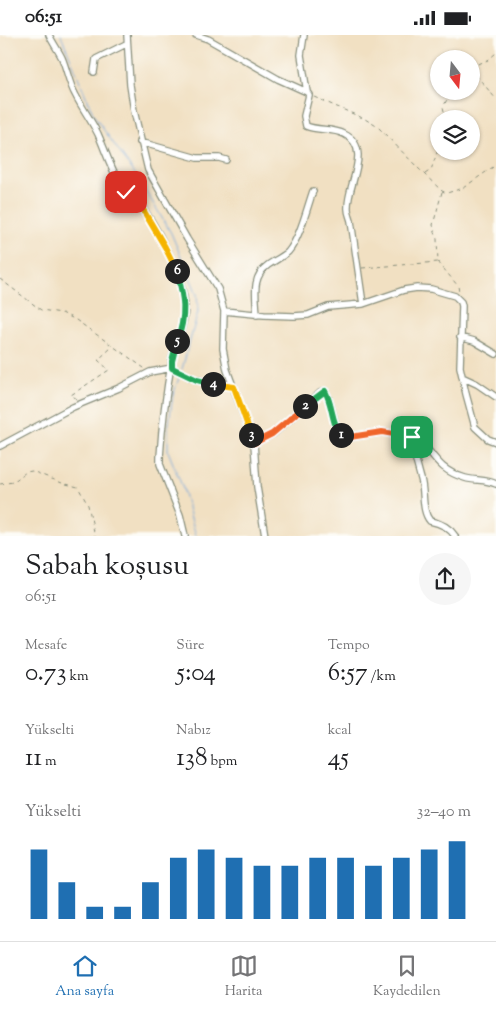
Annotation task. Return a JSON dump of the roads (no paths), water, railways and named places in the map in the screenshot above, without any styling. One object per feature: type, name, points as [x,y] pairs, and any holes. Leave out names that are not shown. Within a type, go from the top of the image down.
[{"type":"street","points":[[49,35],[62,58],[75,94],[99,136],[120,184],[126,192],[134,197],[147,216],[177,272],[185,308],[167,385],[161,431],[160,464],[186,536]]},
{"type":"street","points":[[127,35],[126,44],[130,85],[140,142],[148,170],[218,289],[224,311],[223,349],[227,370],[254,443],[257,487],[265,536]]},
{"type":"street","points":[[196,35],[208,39],[278,79],[308,93]]},
{"type":"street","points":[[304,35],[301,55],[308,93],[304,116],[306,125],[315,129],[343,133],[355,140],[358,148],[347,209],[351,221],[363,304]]},
{"type":"street","points":[[94,72],[96,59],[126,44]]},
{"type":"street","points":[[140,142],[197,157],[219,157],[226,160]]},
{"type":"street","points":[[258,315],[255,286],[257,277],[262,270],[288,251],[297,235],[314,191]]},
{"type":"street","points":[[224,311],[258,315],[308,315],[328,307],[363,304],[404,290],[417,288],[431,289],[455,296],[461,302],[462,315],[460,367],[475,427],[488,439],[496,442]]},
{"type":"street","points":[[460,337],[474,341],[496,354]]},
{"type":"street","points":[[0,446],[82,403],[119,389],[150,371],[172,368],[197,380],[234,387]]},
{"type":"street","points":[[464,379],[477,384],[496,397]]},
{"type":"street","points":[[254,443],[272,434],[320,393],[325,391],[329,398],[337,430],[341,435],[350,437],[382,432],[418,438],[442,468],[465,478],[484,480],[496,484]]},
{"type":"street","points":[[412,437],[417,470],[421,479],[426,516],[430,521],[449,528],[455,536]]},
{"type":"waterway","points":[[61,35],[94,116],[138,178],[171,233],[197,294],[198,312],[182,369]]},
{"type":"waterway","points":[[180,375],[173,395],[168,429],[168,451],[182,486],[196,536]]}]
